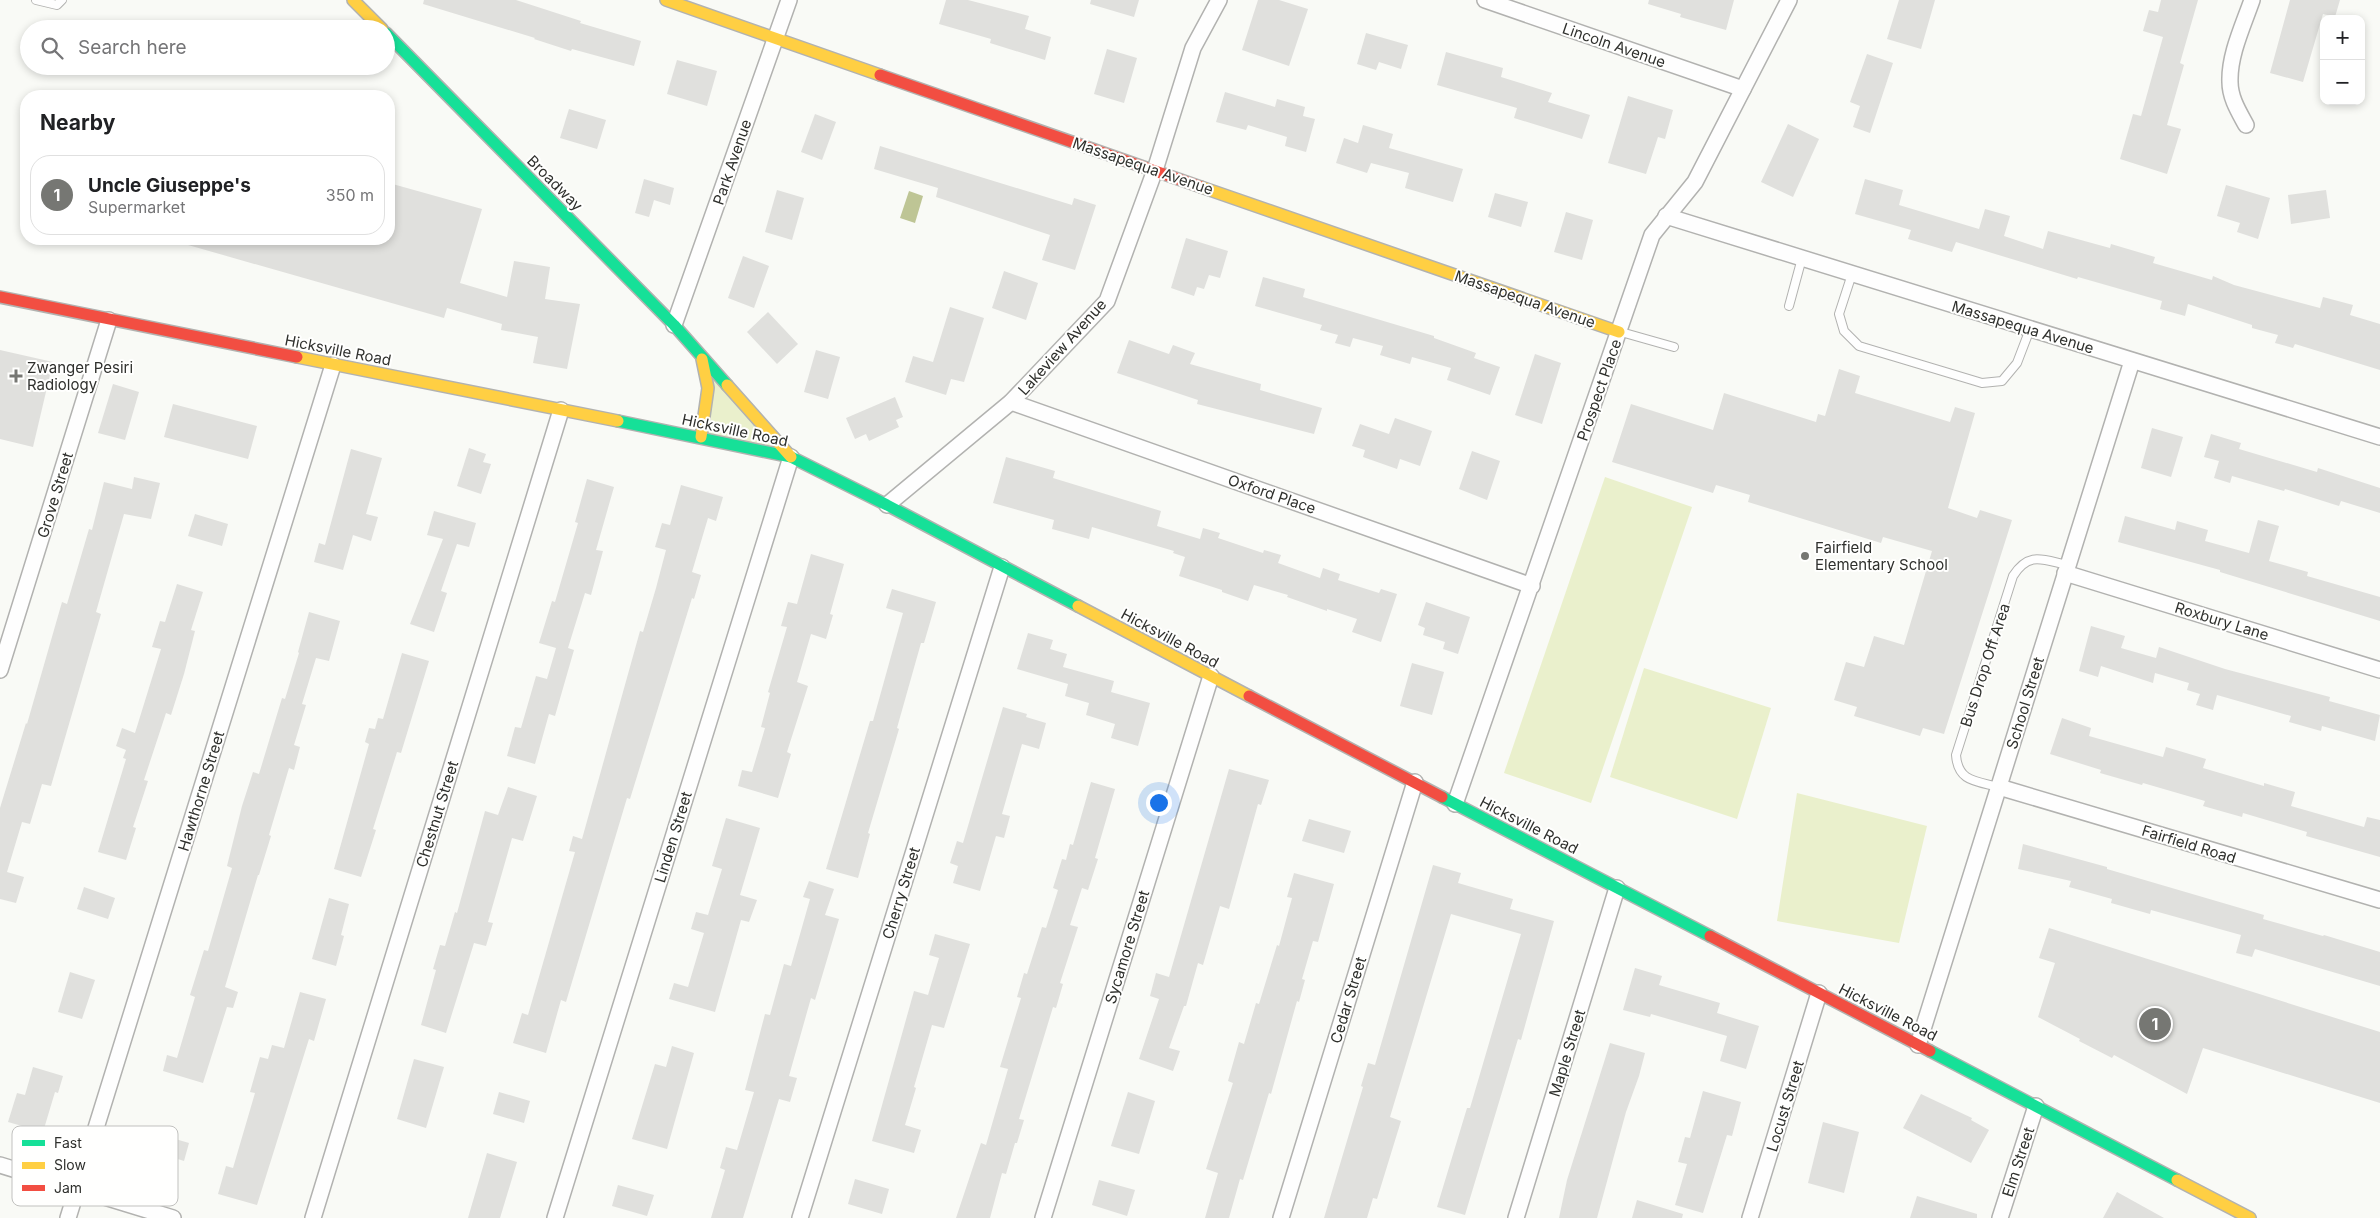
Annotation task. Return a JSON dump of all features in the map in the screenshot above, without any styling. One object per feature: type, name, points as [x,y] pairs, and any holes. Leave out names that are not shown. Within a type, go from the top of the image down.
[{"type":"main road","name":"Massapequa Avenue","points":[[666,0],[1619,332]]},
{"type":"main road","points":[[359,2],[374,20]]},
{"type":"main road","name":"Broadway","points":[[395,42],[674,325],[791,457]]},
{"type":"main road","name":"Hicksville Road","points":[[0,297],[701,437],[791,457],[887,505],[1210,676],[2250,1218]]},
{"type":"main road","name":"Broadway","points":[[701,355],[709,386],[709,401],[701,437]]},
{"type":"street","name":"Park Avenue","points":[[674,325],[789,0]]},
{"type":"street","name":"Lakeview Avenue","points":[[887,505],[1012,402],[1107,301],[1155,170],[1193,48],[1219,0]]},
{"type":"street","name":"Lincoln Avenue","points":[[1485,0],[1743,90]]},
{"type":"street","name":"Prospect Place","points":[[1456,804],[1652,235],[1695,182],[1789,0]]},
{"type":"street","points":[[2246,125],[2234,103],[2230,83],[2232,62],[2252,0]]},
{"type":"street","name":"Massapequa Avenue","points":[[1666,216],[2380,436]]},
{"type":"street","name":"Grove Street","points":[[0,670],[110,320]]},
{"type":"street","name":"School Street","points":[[1918,1045],[2132,361]]},
{"type":"street","name":"Hawthorne Street","points":[[96,1126],[333,365]]},
{"type":"street","name":"Oxford Place","points":[[1012,402],[1532,586]]},
{"type":"street","name":"Chestnut Street","points":[[313,1218],[561,410]]},
{"type":"street","name":"Linden Street","points":[[555,1218],[791,457]]},
{"type":"street","name":"Cherry Street","points":[[800,1218],[1002,567]]},
{"type":"street","name":"Roxbury Lane","points":[[2066,569],[2380,670]]},
{"type":"street","name":"Sycamore Street","points":[[1043,1218],[1210,676]]},
{"type":"street","name":"Cedar Street","points":[[1281,1218],[1415,782]]},
{"type":"street","name":"Fairfield Road","points":[[1999,787],[2380,900]]},
{"type":"street","name":"Maple Street","points":[[1516,1218],[1618,888]]},
{"type":"street","name":"Locust Street","points":[[1750,1218],[1819,993]]},
{"type":"street","name":"Elm Street","points":[[2000,1218],[2036,1106]]},
{"type":"street","points":[[0,1165],[12,1169]]},
{"type":"street","name":"Hawthorne Street","points":[[68,1218],[72,1206]]},
{"type":"street","points":[[135,1206],[173,1218]]},
{"type":"lane","points":[[36,0],[56,5],[62,0]]},
{"type":"lane","points":[[1788,306],[1802,258]]},
{"type":"lane","points":[[1852,274],[1839,314],[1844,331],[1859,346],[1982,384],[2002,381],[2017,363],[2030,329]]},
{"type":"lane","points":[[1619,332],[1674,347]]},
{"type":"lane","name":"Bus Drop Off Area","points":[[1999,787],[1964,777],[1957,767],[1956,755],[2013,576],[2020,564],[2035,558],[2066,569]]},
{"type":"shaded area","points":[[909,191],[923,196],[915,223],[900,218]]},
{"type":"shaded area","points":[[712,372],[783,452],[706,434]]},
{"type":"shaded area","points":[[1605,477],[1692,507],[1591,803],[1504,773]]},
{"type":"shaded area","points":[[1644,668],[1771,708],[1737,819],[1610,777]]},
{"type":"shaded area","points":[[1797,793],[1927,826],[1899,943],[1777,921]]},
{"type":"building","points":[[424,0],[516,0],[581,21],[580,23],[641,41],[634,66],[572,49],[571,51],[423,4]]},
{"type":"building","points":[[946,0],[968,0],[1029,16],[1025,29],[1051,37],[1045,60],[990,43],[991,39],[939,24]]},
{"type":"building","points":[[1091,0],[1139,0],[1134,17],[1090,4]]},
{"type":"building","points":[[1258,0],[1279,0],[1308,9],[1289,66],[1242,50]]},
{"type":"building","points":[[1649,0],[1734,0],[1726,30],[1680,17],[1681,14],[1648,4]]},
{"type":"building","points":[[1899,0],[1935,0],[1921,49],[1887,39]]},
{"type":"building","points":[[2161,0],[2198,0],[2180,63],[2184,65],[2167,125],[2181,129],[2167,174],[2120,159],[2133,114],[2141,116],[2163,37],[2143,31],[2149,10],[2158,12]]},
{"type":"building","points":[[2290,0],[2340,0],[2336,15],[2320,15],[2320,24],[2303,82],[2270,73]]},
{"type":"building","points":[[1366,33],[1408,45],[1401,69],[1379,62],[1376,70],[1357,64]]},
{"type":"building","points":[[1107,49],[1137,58],[1124,103],[1094,94]]},
{"type":"building","points":[[1446,52],[1503,68],[1501,77],[1552,93],[1548,102],[1590,115],[1582,139],[1514,118],[1517,108],[1437,85]]},
{"type":"building","points":[[1867,54],[1893,63],[1870,133],[1853,127],[1860,106],[1850,102]]},
{"type":"building","points":[[677,60],[717,71],[707,106],[667,94]]},
{"type":"building","points":[[1225,92],[1275,107],[1277,99],[1305,107],[1303,116],[1315,119],[1306,152],[1285,146],[1287,137],[1248,125],[1246,130],[1216,122]]},
{"type":"building","points":[[1628,96],[1673,110],[1665,139],[1658,137],[1646,174],[1608,163]]},
{"type":"building","points":[[569,109],[606,120],[597,149],[560,138]]},
{"type":"building","points":[[815,114],[836,122],[822,160],[801,152]]},
{"type":"building","points":[[1788,124],[1819,139],[1793,197],[1761,182]]},
{"type":"building","points":[[1363,125],[1393,134],[1389,148],[1463,169],[1453,202],[1405,188],[1409,173],[1371,163],[1367,173],[1336,163],[1344,138],[1358,143]]},
{"type":"building","points":[[880,146],[1072,205],[1074,198],[1096,205],[1075,270],[1042,260],[1050,235],[936,197],[938,188],[874,169]]},
{"type":"building","points":[[644,179],[674,188],[670,205],[654,200],[649,217],[635,213]]},
{"type":"building","points":[[1865,179],[1903,190],[1899,205],[1979,229],[1985,209],[2010,216],[2004,236],[2043,249],[2048,231],[2110,248],[2111,244],[2155,257],[2153,263],[2212,280],[2213,276],[2234,285],[2320,308],[2323,297],[2353,305],[2350,315],[2380,324],[2380,370],[2295,344],[2293,348],[2275,343],[2278,335],[2252,328],[2252,325],[2188,304],[2185,316],[2160,309],[2162,301],[2078,277],[2077,279],[1956,242],[1952,252],[1908,239],[1911,230],[1855,214]]},
{"type":"building","points":[[395,185],[482,209],[460,283],[507,297],[514,261],[550,267],[545,299],[580,304],[567,369],[533,363],[538,337],[501,330],[502,324],[447,308],[444,318],[188,245],[395,245]]},
{"type":"building","points":[[2226,185],[2270,198],[2258,239],[2237,232],[2240,223],[2217,216]]},
{"type":"building","points":[[777,190],[804,198],[792,240],[765,232]]},
{"type":"building","points":[[2326,190],[2330,218],[2291,224],[2288,195]]},
{"type":"building","points":[[1495,193],[1528,202],[1521,227],[1488,217]]},
{"type":"building","points":[[1566,212],[1593,220],[1582,260],[1554,252]]},
{"type":"building","points":[[1186,238],[1228,251],[1220,278],[1209,275],[1204,289],[1197,287],[1194,296],[1171,288]]},
{"type":"building","points":[[743,256],[769,266],[754,308],[728,298]]},
{"type":"building","points":[[1004,271],[1038,283],[1026,320],[992,308]]},
{"type":"building","points":[[1263,277],[1305,289],[1303,297],[1434,336],[1434,338],[1476,353],[1474,358],[1500,367],[1490,395],[1447,380],[1451,368],[1412,357],[1410,364],[1380,355],[1383,346],[1353,338],[1350,347],[1335,343],[1338,335],[1320,330],[1322,325],[1255,306]]},
{"type":"building","points":[[950,307],[984,318],[964,382],[951,379],[946,395],[905,382],[913,356],[933,362]]},
{"type":"building","points":[[768,312],[798,344],[777,364],[747,332]]},
{"type":"building","points":[[1129,340],[1169,354],[1173,345],[1195,353],[1190,364],[1261,384],[1260,390],[1322,408],[1314,434],[1197,404],[1198,400],[1117,373]]},
{"type":"building","points":[[0,350],[53,362],[33,447],[0,439]]},
{"type":"building","points":[[816,350],[840,357],[828,399],[804,392]]},
{"type":"building","points":[[1535,354],[1561,363],[1542,424],[1515,415]]},
{"type":"building","points":[[1839,369],[1860,376],[1855,393],[1950,422],[1955,407],[1975,413],[1948,508],[1977,518],[1980,510],[2012,520],[1944,734],[1923,728],[1920,736],[1854,716],[1857,707],[1834,700],[1846,662],[1864,667],[1874,636],[1904,645],[1932,551],[1883,537],[1881,543],[1748,502],[1750,495],[1716,485],[1713,493],[1612,462],[1631,404],[1713,430],[1724,393],[1816,422],[1818,414],[1825,416]]},
{"type":"building","points":[[113,384],[139,392],[125,440],[98,433]]},
{"type":"building","points":[[895,397],[903,417],[896,420],[899,427],[869,441],[866,434],[855,439],[846,418]]},
{"type":"building","points":[[173,404],[257,426],[248,459],[164,437]]},
{"type":"building","points":[[1395,418],[1432,431],[1420,466],[1400,459],[1397,469],[1363,457],[1365,450],[1352,446],[1360,424],[1389,434]]},
{"type":"building","points":[[2152,428],[2183,437],[2171,477],[2141,468]]},
{"type":"building","points":[[2211,434],[2241,443],[2239,449],[2317,472],[2318,468],[2380,488],[2380,513],[2341,501],[2339,506],[2285,489],[2284,491],[2232,476],[2230,483],[2214,478],[2219,461],[2204,457]]},
{"type":"building","points":[[469,448],[486,454],[483,462],[491,464],[481,494],[457,486]]},
{"type":"building","points":[[351,449],[382,458],[366,514],[378,517],[371,541],[353,535],[343,570],[314,562],[319,543],[325,545]]},
{"type":"building","points":[[1472,451],[1500,461],[1487,500],[1459,489]]},
{"type":"building","points":[[1006,457],[1055,471],[1053,478],[1161,511],[1157,526],[1200,539],[1203,528],[1220,533],[1218,538],[1263,553],[1264,550],[1281,555],[1278,563],[1320,578],[1323,568],[1340,574],[1338,580],[1379,593],[1381,589],[1397,594],[1381,642],[1352,632],[1357,619],[1327,609],[1327,611],[1287,597],[1288,595],[1254,585],[1248,601],[1179,576],[1185,557],[1173,553],[1174,551],[1092,527],[1089,539],[1052,529],[1054,520],[993,503]]},
{"type":"building","points":[[134,477],[160,483],[151,519],[124,514],[96,612],[101,614],[51,786],[42,784],[30,824],[22,822],[7,872],[24,877],[16,903],[0,899],[0,808],[27,724],[62,602],[67,604],[89,529],[92,530],[104,482],[132,489]]},
{"type":"building","points":[[587,479],[614,487],[596,550],[603,551],[591,595],[585,593],[568,648],[574,650],[555,716],[549,714],[535,764],[507,756],[515,727],[521,728],[536,676],[547,679],[556,648],[539,643],[552,601],[555,602],[578,523],[575,522]]},
{"type":"building","points":[[681,485],[723,497],[716,521],[708,518],[692,572],[701,575],[694,599],[692,598],[630,799],[627,798],[566,1002],[561,1000],[546,1053],[513,1043],[522,1013],[528,1015],[575,852],[569,851],[573,836],[582,839],[640,631],[643,632],[666,550],[655,547],[662,523],[670,525]]},
{"type":"building","points":[[434,511],[476,523],[469,547],[457,544],[441,591],[447,593],[434,632],[410,624],[443,539],[427,535]]},
{"type":"building","points":[[195,514],[228,524],[222,546],[188,536]]},
{"type":"building","points":[[2125,516],[2175,530],[2177,521],[2208,530],[2205,541],[2249,553],[2258,520],[2279,526],[2269,561],[2308,572],[2307,576],[2380,597],[2380,621],[2220,572],[2220,570],[2118,542]]},
{"type":"building","points":[[811,554],[844,564],[830,614],[833,615],[826,639],[811,634],[797,682],[808,686],[787,752],[791,754],[778,798],[738,786],[742,770],[752,772],[765,728],[761,727],[770,693],[768,692],[787,627],[781,626],[788,602],[797,604]]},
{"type":"building","points":[[177,584],[203,592],[191,630],[195,631],[184,674],[171,715],[166,713],[144,780],[148,781],[133,827],[136,828],[126,860],[98,852],[126,759],[123,758],[126,750],[116,746],[122,728],[135,733],[161,649],[152,647],[160,621],[165,622]]},
{"type":"building","points":[[892,589],[936,602],[924,643],[921,643],[897,728],[899,729],[868,833],[870,834],[858,878],[826,869],[870,721],[873,721],[903,613],[886,608]]},
{"type":"building","points":[[1426,602],[1470,617],[1458,654],[1443,649],[1445,642],[1423,635],[1425,628],[1418,625]]},
{"type":"building","points":[[309,612],[340,621],[329,661],[316,658],[302,704],[306,705],[294,745],[300,747],[294,770],[289,768],[269,835],[271,836],[225,987],[238,992],[233,1008],[227,1007],[203,1083],[163,1071],[167,1055],[177,1058],[195,997],[190,995],[204,950],[208,951],[232,868],[227,866],[242,806],[253,772],[259,774],[282,698],[285,699]]},
{"type":"building","points":[[2091,626],[2125,636],[2121,648],[2156,658],[2159,647],[2225,669],[2330,697],[2329,701],[2380,715],[2375,741],[2322,726],[2321,731],[2289,722],[2291,716],[2217,695],[2213,710],[2196,705],[2200,694],[2187,690],[2189,683],[2155,673],[2153,683],[2101,666],[2098,677],[2079,671]]},
{"type":"building","points":[[1028,633],[1053,640],[1050,649],[1067,654],[1063,667],[1114,681],[1111,692],[1150,703],[1138,746],[1111,738],[1115,724],[1086,715],[1089,703],[1065,696],[1068,684],[1017,669]]},
{"type":"building","points":[[402,653],[429,661],[401,753],[397,752],[373,829],[376,830],[361,877],[334,869],[369,744],[365,742],[369,728],[375,729],[378,718],[383,719]]},
{"type":"building","points":[[1412,663],[1444,672],[1432,715],[1400,706]]},
{"type":"building","points":[[1003,707],[1027,714],[1026,717],[1046,723],[1039,749],[1022,744],[1002,814],[1010,816],[1004,838],[996,836],[980,891],[953,883],[958,866],[950,863],[957,841],[963,843]]},
{"type":"building","points":[[2062,718],[2091,728],[2089,736],[2163,757],[2166,747],[2206,759],[2203,768],[2264,786],[2264,783],[2295,792],[2291,806],[2364,827],[2367,817],[2380,820],[2380,857],[2306,836],[2307,832],[2243,813],[2242,817],[2203,806],[2205,801],[2100,773],[2101,770],[2050,754]]},
{"type":"building","points":[[1229,769],[1269,780],[1261,805],[1258,804],[1229,909],[1220,906],[1203,965],[1198,963],[1186,1006],[1184,1006],[1169,1048],[1180,1051],[1173,1071],[1139,1059],[1159,999],[1150,996],[1156,973],[1169,977]]},
{"type":"building","points":[[1091,782],[1115,789],[1095,858],[1098,859],[1088,890],[1082,888],[1070,925],[1078,927],[1060,983],[1063,984],[1056,1008],[1053,1007],[1019,1119],[1024,1120],[1017,1143],[1015,1143],[1006,1174],[1002,1173],[990,1218],[956,1218],[981,1143],[986,1145],[1008,1069],[1000,1067],[1021,998],[1017,997],[1024,973],[1027,974],[1042,927],[1046,928],[1058,890],[1053,888],[1062,859],[1066,860],[1070,844],[1073,845]]},
{"type":"building","points":[[508,787],[537,796],[523,841],[512,838],[488,922],[493,923],[486,946],[474,943],[446,1033],[421,1025],[436,970],[433,969],[440,945],[445,946],[455,912],[457,913],[485,811],[498,815]]},
{"type":"building","points":[[726,818],[760,828],[740,895],[757,900],[749,922],[741,920],[715,1012],[669,999],[674,983],[688,987],[704,933],[691,929],[696,912],[708,915],[722,869],[712,866]]},
{"type":"building","points":[[1309,819],[1351,831],[1344,853],[1302,841]]},
{"type":"building","points":[[2023,844],[2107,867],[2107,869],[2264,915],[2263,919],[2380,952],[2380,986],[2255,949],[2252,957],[2236,953],[2241,935],[2151,910],[2150,914],[2111,903],[2112,899],[2069,887],[2071,881],[2018,869]]},
{"type":"building","points":[[1433,865],[1461,873],[1458,883],[1513,899],[1510,909],[1554,921],[1521,1040],[1518,1039],[1465,1215],[1437,1207],[1467,1108],[1470,1108],[1521,934],[1451,914],[1390,1117],[1401,1121],[1377,1199],[1373,1198],[1367,1218],[1324,1218],[1363,1087],[1361,1086],[1368,1063],[1375,1065]]},
{"type":"building","points":[[1294,873],[1334,884],[1318,942],[1313,941],[1302,979],[1305,980],[1299,1002],[1297,1001],[1271,1094],[1269,1093],[1243,1180],[1240,1179],[1229,1218],[1205,1218],[1218,1173],[1206,1169],[1233,1083],[1228,1081],[1239,1042],[1244,1044],[1256,1003],[1259,1004],[1277,945],[1279,946],[1292,898],[1287,897]]},
{"type":"building","points":[[809,881],[834,889],[825,915],[839,919],[815,1000],[811,998],[789,1076],[797,1078],[790,1102],[779,1099],[743,1218],[711,1218],[725,1170],[720,1168],[726,1147],[737,1150],[754,1092],[745,1090],[765,1014],[770,1015],[784,964],[791,966],[810,899],[803,897]]},
{"type":"building","points":[[84,887],[115,898],[108,919],[77,909]]},
{"type":"building","points":[[329,898],[349,904],[341,935],[344,936],[336,966],[312,959]]},
{"type":"building","points":[[2049,928],[2380,1032],[2380,1103],[2203,1048],[2187,1094],[2114,1055],[2112,1058],[2079,1041],[2080,1039],[2038,1017],[2055,963],[2039,958]]},
{"type":"building","points":[[935,934],[970,944],[944,1028],[932,1025],[914,1087],[916,1088],[905,1125],[921,1130],[914,1153],[872,1141],[914,991],[928,995],[939,958],[929,955]]},
{"type":"building","points":[[1635,968],[1662,976],[1659,985],[1720,1003],[1717,1013],[1759,1026],[1746,1069],[1720,1061],[1727,1036],[1651,1014],[1650,1017],[1623,1010]]},
{"type":"building","points":[[70,972],[95,980],[82,1019],[58,1012]]},
{"type":"building","points":[[300,992],[326,999],[314,1041],[309,1039],[257,1205],[218,1194],[226,1166],[233,1168],[255,1093],[250,1092],[260,1057],[268,1059],[272,1045],[284,1048]]},
{"type":"building","points":[[1610,1043],[1645,1053],[1639,1076],[1626,1112],[1597,1218],[1559,1218],[1567,1180]]},
{"type":"building","points":[[672,1046],[694,1053],[667,1149],[632,1139],[655,1064],[666,1067]]},
{"type":"building","points":[[414,1059],[444,1067],[426,1128],[397,1119]]},
{"type":"building","points":[[33,1067],[63,1076],[58,1093],[55,1092],[45,1126],[22,1126],[8,1122],[17,1093],[25,1095]]},
{"type":"building","points":[[1703,1091],[1741,1102],[1732,1136],[1727,1135],[1703,1213],[1675,1205],[1687,1164],[1678,1162],[1685,1137],[1690,1138]]},
{"type":"building","points":[[499,1092],[530,1101],[524,1123],[493,1114]]},
{"type":"building","points":[[1128,1092],[1155,1101],[1139,1154],[1111,1146]]},
{"type":"building","points":[[1921,1094],[1972,1118],[1971,1120],[1989,1130],[1971,1163],[1903,1128]]},
{"type":"building","points":[[1823,1122],[1859,1132],[1844,1193],[1808,1183]]},
{"type":"building","points":[[178,1140],[189,1143],[184,1161],[178,1159]]},
{"type":"building","points":[[487,1153],[517,1162],[500,1218],[468,1218]]},
{"type":"building","points":[[855,1179],[889,1189],[882,1214],[848,1204]]},
{"type":"building","points":[[1099,1180],[1135,1190],[1127,1216],[1092,1205]]},
{"type":"building","points":[[618,1185],[654,1195],[647,1216],[612,1206]]},
{"type":"building","points":[[2117,1192],[2164,1218],[2103,1218]]},
{"type":"building","points":[[1917,1196],[1977,1214],[1977,1218],[1910,1218]]},
{"type":"building","points":[[1637,1200],[1683,1214],[1682,1218],[1632,1218]]},
{"type":"traffic: fast","points":[[395,42],[674,325],[727,385]]},
{"type":"traffic: fast","points":[[618,421],[791,457],[887,505],[1078,606]]},
{"type":"traffic: fast","points":[[1442,797],[1710,936]]},
{"type":"traffic: fast","points":[[1930,1051],[2177,1180]]},
{"type":"traffic: slow","points":[[353,0],[373,20]]},
{"type":"traffic: slow","points":[[666,0],[880,75]]},
{"type":"traffic: slow","points":[[1201,187],[1619,332]]},
{"type":"traffic: slow","points":[[297,357],[618,421]]},
{"type":"traffic: slow","points":[[701,437],[708,388],[702,359]]},
{"type":"traffic: slow","points":[[727,385],[791,457]]},
{"type":"traffic: slow","points":[[1078,606],[1249,696]]},
{"type":"traffic: slow","points":[[2177,1180],[2250,1218]]},
{"type":"traffic: jam","points":[[880,75],[1201,187]]},
{"type":"traffic: jam","points":[[0,297],[297,357]]},
{"type":"traffic: jam","points":[[1249,696],[1442,797]]},
{"type":"traffic: jam","points":[[1710,936],[1930,1051]]},
{"type":"place","name":"Zwanger Pesiri Radiology","points":[[16,376]]},
{"type":"place","name":"Fairfield Elementary School","points":[[1805,556]]},
{"type":"place","name":"Uncle Giuseppe's","points":[[2155,1024]]}]
